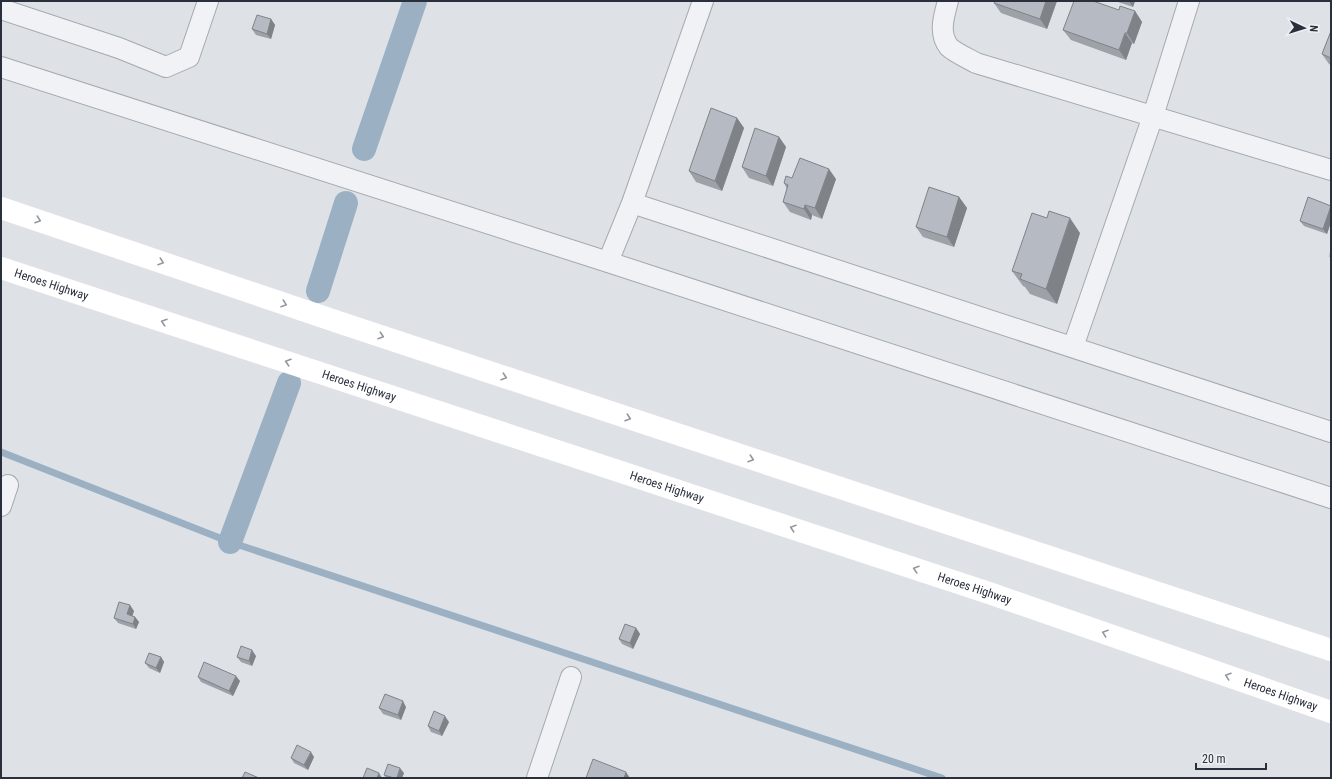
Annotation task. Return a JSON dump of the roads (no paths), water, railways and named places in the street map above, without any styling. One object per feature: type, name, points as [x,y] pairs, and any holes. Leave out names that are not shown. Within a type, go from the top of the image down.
[{"type":"main road","points":[[1,208],[344,324],[1331,650]]},
{"type":"main road","name":"Heroes Highway","points":[[1,268],[989,593],[1331,712]]},
{"type":"street","points":[[1,9],[120,48],[166,67],[189,56],[208,1]]},
{"type":"street","points":[[608,262],[632,203],[703,1]]},
{"type":"street","points":[[948,1],[943,17],[943,36],[950,48],[976,63],[1331,170]]},
{"type":"street","points":[[1073,347],[1153,116],[1188,1]]},
{"type":"street","points":[[1,67],[608,262],[1331,498]]},
{"type":"street","points":[[632,203],[1331,432]]},
{"type":"street","points":[[1,506],[8,485]]},
{"type":"street","points":[[537,778],[570,678]]},
{"type":"waterway","points":[[364,149],[415,1]]},
{"type":"waterway","points":[[318,291],[346,203]]},
{"type":"waterway","points":[[230,542],[289,383]]},
{"type":"waterway","points":[[1,452],[230,542],[942,778]]}]
